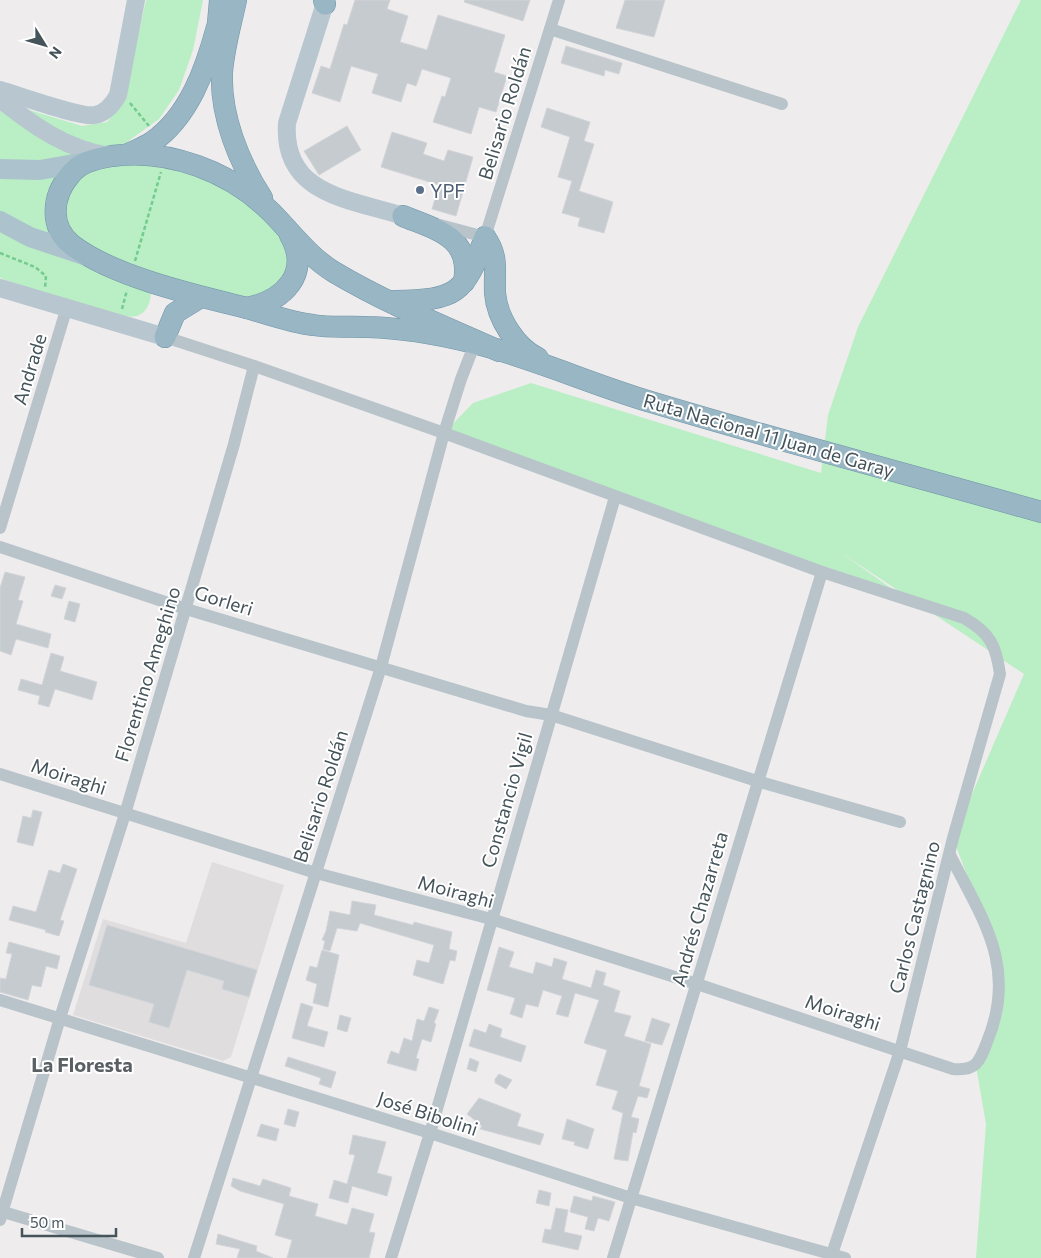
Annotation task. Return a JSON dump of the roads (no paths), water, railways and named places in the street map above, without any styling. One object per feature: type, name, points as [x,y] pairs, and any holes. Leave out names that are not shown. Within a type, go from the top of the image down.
[{"type":"highway","points":[[220,0],[230,8]]},
{"type":"highway","name":"Ruta Nacional 11 Juan de Garay","points":[[119,156],[159,137],[174,121],[203,74],[230,8]]},
{"type":"highway","name":"Ruta Nacional 11 Juan de Garay","points":[[230,8],[222,73],[228,123],[242,163],[279,220],[295,249],[295,276],[289,286],[277,298],[265,304],[247,308]]},
{"type":"highway","name":"Ruta Nacional 11 Juan de Garay","points":[[499,351],[390,301],[334,272],[311,256],[279,220],[242,187],[224,177],[184,162],[164,158],[119,156],[85,162],[75,169],[61,187],[55,212],[61,233],[70,244],[91,257],[165,286],[317,326],[396,329],[475,343],[648,401],[1041,512]]},
{"type":"highway","points":[[403,216],[447,234],[454,241],[465,259],[467,268],[464,282]]},
{"type":"highway","points":[[390,301],[424,301],[442,297],[464,282],[475,267],[486,237]]},
{"type":"highway","points":[[486,237],[496,256],[496,295],[503,318],[514,339],[528,353],[570,374]]},
{"type":"highway","points":[[165,286],[175,313]]},
{"type":"highway","points":[[165,337],[175,313],[202,297]]},
{"type":"main road","points":[[0,90],[88,116],[104,112],[112,105],[118,95],[136,0]]},
{"type":"main road","points":[[325,1],[287,123],[286,141],[289,156],[296,169],[321,191],[403,216]]},
{"type":"main road","points":[[0,99],[40,131],[57,140],[93,153],[119,156]]},
{"type":"main road","points":[[0,169],[24,171],[85,162]]},
{"type":"main road","points":[[0,221],[30,237],[91,257]]},
{"type":"main road","points":[[0,288],[165,337]]},
{"type":"street","name":"Belisario Roldán","points":[[486,237],[559,0]]},
{"type":"street","points":[[550,29],[782,104]]},
{"type":"street","points":[[403,216],[486,237]]},
{"type":"street","name":"Andrade","points":[[0,528],[67,307]]},
{"type":"street","points":[[165,337],[254,366],[444,433],[822,572]]},
{"type":"street","name":"Belisario Roldán","points":[[194,1258],[381,667],[444,433],[461,379],[475,343]]},
{"type":"street","name":"Florentino Ameghino","points":[[1,1214],[60,1018],[125,814],[186,608],[254,366]]},
{"type":"street","name":"Constancio Vigil","points":[[391,1258],[430,1132],[615,497]]},
{"type":"street","name":"Gorleri","points":[[0,547],[186,608],[526,711],[551,715],[757,781],[900,822]]},
{"type":"street","name":"Carlos Castagnino","points":[[822,572],[964,618],[981,627],[990,639],[997,654],[1000,674],[950,855],[900,1051],[832,1254]]},
{"type":"street","name":"Andrés Chazarreta","points":[[613,1258],[822,572]]},
{"type":"street","name":"Moiraghi","points":[[0,774],[316,873],[491,920],[697,984],[953,1069],[967,1070],[976,1066],[995,1024],[1000,976],[996,952],[990,934],[950,855]]},
{"type":"street","name":"José Bibolini","points":[[0,1000],[430,1132],[631,1198],[845,1258]]},
{"type":"street","points":[[1,1214],[158,1258]]},
{"type":"place","name":"YPF","points":[[420,190]]},
{"type":"district","name":"La Floresta","points":[[82,1064]]}]
